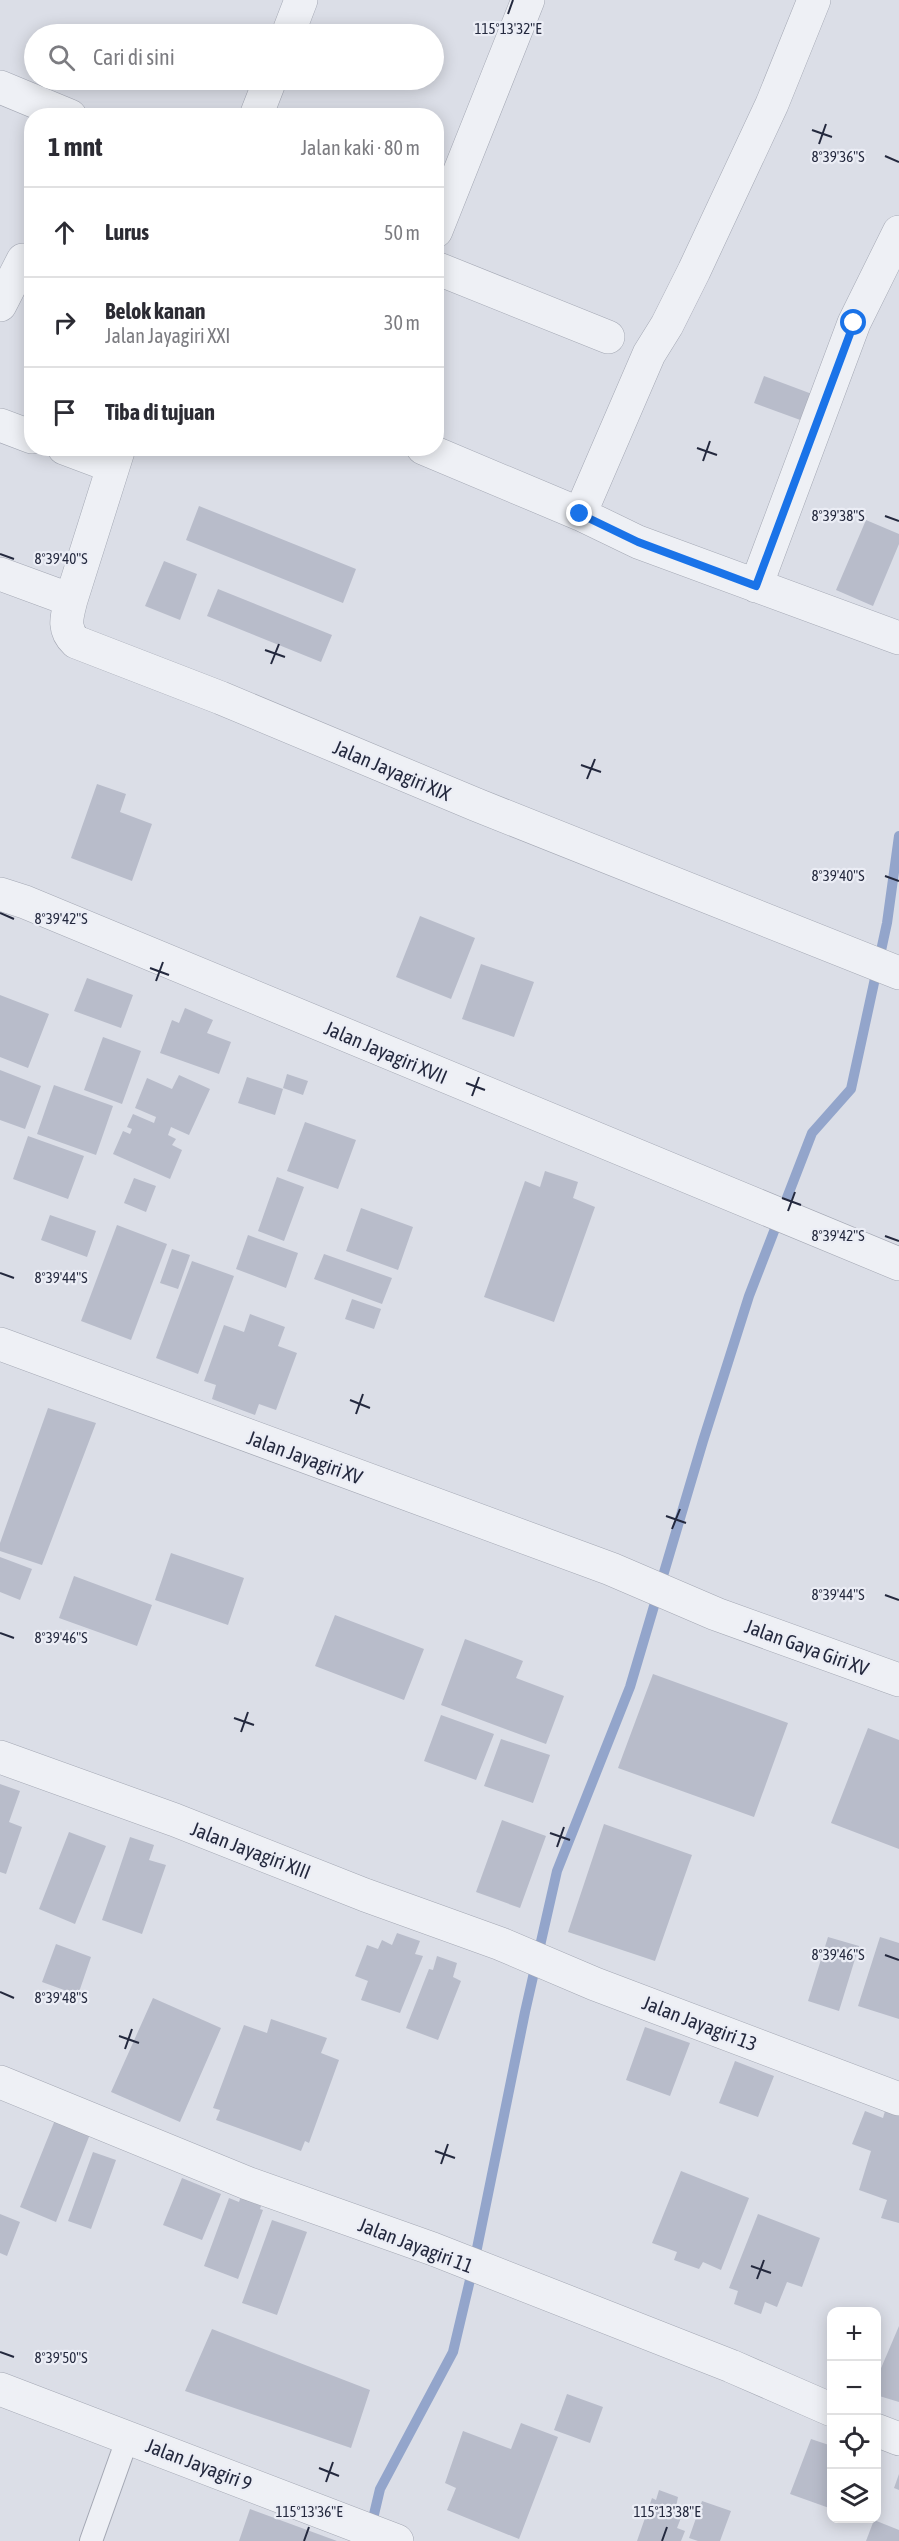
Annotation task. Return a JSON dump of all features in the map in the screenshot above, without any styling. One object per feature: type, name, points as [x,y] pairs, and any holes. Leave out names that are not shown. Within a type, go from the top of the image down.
[{"type":"street","points":[[292,24],[301,0]]},
{"type":"street","points":[[444,211],[528,0]]},
{"type":"street","points":[[580,514],[649,354],[667,325],[694,271],[772,104],[814,0]]},
{"type":"street","points":[[0,87],[51,108]]},
{"type":"street","points":[[259,108],[266,90]]},
{"type":"street","points":[[756,586],[854,323],[899,232]]},
{"type":"street","points":[[0,305],[18,257]]},
{"type":"street","points":[[444,271],[608,337]]},
{"type":"street","points":[[0,425],[24,434]]},
{"type":"street","points":[[442,456],[580,514],[638,542],[899,638]]},
{"type":"street","name":"Jalan Jayagiri XIX","points":[[116,457],[71,600],[66,624],[67,631],[76,642],[221,698],[477,805],[899,973]]},
{"type":"street","points":[[0,574],[71,600]]},
{"type":"street","name":"Jalan Jayagiri XVII","points":[[13,898],[899,1263]]},
{"type":"street","name":"Jalan Jayagiri XV","points":[[0,1344],[611,1569],[716,1614]]},
{"type":"street","name":"Jalan Gaya Giri XV","points":[[716,1614],[899,1680]]},
{"type":"street","name":"Jalan Jayagiri XIII","points":[[0,1757],[175,1820],[501,1944]]},
{"type":"street","name":"Jalan Jayagiri 13","points":[[501,1944],[595,1984],[899,2099]]},
{"type":"street","name":"Jalan Jayagiri 11","points":[[0,2082],[247,2183],[433,2250],[731,2366],[827,2408]]},
{"type":"street","name":"Jalan Jayagiri 9","points":[[0,2388],[351,2522],[387,2538]]},
{"type":"street","points":[[881,2432],[899,2439]]},
{"type":"lane","points":[[92,2541],[128,2437]]},
{"type":"building","points":[[764,376],[812,394],[803,421],[754,403]]},
{"type":"building","points":[[199,506],[356,569],[343,603],[186,540]]},
{"type":"building","points":[[866,520],[899,534],[899,544],[873,606],[836,590]]},
{"type":"building","points":[[164,561],[197,574],[180,620],[145,606]]},
{"type":"building","points":[[218,589],[332,635],[321,662],[207,616]]},
{"type":"building","points":[[97,784],[126,794],[120,812],[152,824],[132,881],[71,858]]},
{"type":"building","points":[[420,916],[475,938],[451,999],[396,977]]},
{"type":"building","points":[[481,964],[534,982],[514,1037],[462,1019]]},
{"type":"building","points":[[87,978],[133,995],[121,1028],[74,1011]]},
{"type":"building","points":[[0,995],[49,1014],[28,1068],[0,1057]]},
{"type":"building","points":[[185,1008],[213,1020],[207,1033],[231,1042],[219,1074],[160,1053],[172,1020],[179,1023]]},
{"type":"building","points":[[103,1037],[141,1051],[122,1104],[84,1090]]},
{"type":"building","points":[[0,1070],[41,1086],[25,1129],[0,1120]]},
{"type":"building","points":[[287,1074],[308,1081],[303,1095],[283,1088]]},
{"type":"building","points":[[179,1075],[210,1089],[189,1135],[171,1127],[168,1135],[176,1139],[172,1145],[182,1150],[170,1179],[113,1154],[123,1131],[130,1134],[132,1129],[127,1127],[133,1114],[154,1123],[156,1117],[135,1108],[147,1078],[172,1089]]},
{"type":"building","points":[[247,1077],[283,1089],[275,1115],[238,1103]]},
{"type":"building","points":[[54,1085],[113,1106],[96,1155],[37,1134]]},
{"type":"building","points":[[305,1122],[356,1140],[338,1189],[287,1171]]},
{"type":"building","points":[[28,1136],[84,1156],[68,1199],[13,1179]]},
{"type":"building","points":[[545,1171],[578,1182],[573,1198],[595,1207],[554,1322],[484,1297],[525,1181],[540,1187]]},
{"type":"building","points":[[277,1177],[304,1187],[284,1241],[258,1231]]},
{"type":"building","points":[[134,1178],[156,1186],[146,1212],[124,1203]]},
{"type":"building","points":[[361,1208],[413,1227],[398,1270],[346,1251]]},
{"type":"building","points":[[50,1215],[96,1231],[87,1257],[41,1240]]},
{"type":"building","points":[[117,1225],[167,1244],[131,1340],[81,1321]]},
{"type":"building","points":[[248,1235],[298,1253],[286,1288],[236,1269]]},
{"type":"building","points":[[172,1249],[190,1255],[178,1289],[160,1283]]},
{"type":"building","points":[[324,1254],[392,1278],[382,1304],[314,1279]]},
{"type":"building","points":[[192,1261],[234,1276],[198,1374],[156,1358]]},
{"type":"building","points":[[352,1299],[381,1309],[374,1329],[345,1319]]},
{"type":"building","points":[[250,1314],[285,1327],[278,1346],[297,1353],[276,1410],[259,1404],[255,1415],[212,1399],[216,1385],[204,1381],[224,1325],[244,1332]]},
{"type":"building","points":[[48,1408],[96,1423],[42,1565],[0,1551],[0,1543]]},
{"type":"building","points":[[171,1553],[244,1578],[228,1625],[155,1600]]},
{"type":"building","points":[[0,1557],[32,1569],[20,1600],[0,1592]]},
{"type":"building","points":[[74,1576],[152,1605],[137,1646],[59,1618]]},
{"type":"building","points":[[335,1615],[424,1649],[404,1700],[315,1666]]},
{"type":"building","points":[[465,1639],[523,1661],[516,1678],[564,1696],[546,1744],[441,1705]]},
{"type":"building","points":[[653,1674],[788,1723],[754,1817],[618,1768]]},
{"type":"building","points":[[441,1715],[494,1734],[476,1780],[424,1761]]},
{"type":"building","points":[[868,1728],[899,1740],[899,1849],[831,1823]]},
{"type":"building","points":[[501,1739],[550,1755],[533,1803],[484,1786]]},
{"type":"building","points":[[0,1784],[20,1791],[9,1822],[22,1827],[6,1874],[0,1872]]},
{"type":"building","points":[[502,1820],[546,1836],[520,1908],[476,1892]]},
{"type":"building","points":[[604,1824],[692,1855],[655,1961],[568,1932]]},
{"type":"building","points":[[69,1832],[106,1846],[75,1924],[39,1909]]},
{"type":"building","points":[[130,1837],[154,1845],[149,1860],[166,1865],[142,1934],[102,1920]]},
{"type":"building","points":[[397,1933],[420,1941],[415,1954],[423,1956],[400,2013],[361,2000],[368,1981],[355,1976],[367,1945],[378,1949],[382,1940],[392,1945]]},
{"type":"building","points":[[828,1937],[859,1946],[839,2011],[808,2001]]},
{"type":"building","points":[[880,1937],[899,1943],[899,2019],[858,2006]]},
{"type":"building","points":[[56,1944],[91,1957],[78,1995],[42,1982]]},
{"type":"building","points":[[437,1956],[457,1963],[453,1977],[461,1981],[438,2040],[406,2028],[429,1969],[433,1970]]},
{"type":"building","points":[[153,1998],[221,2028],[180,2122],[111,2092]]},
{"type":"building","points":[[271,2019],[327,2038],[321,2053],[339,2060],[309,2143],[305,2141],[301,2151],[216,2120],[220,2110],[213,2108],[244,2025],[267,2033]]},
{"type":"building","points":[[645,2027],[690,2043],[670,2096],[626,2080]]},
{"type":"building","points":[[735,2061],[774,2076],[758,2117],[719,2103]]},
{"type":"building","points":[[865,2111],[883,2118],[885,2111],[899,2116],[899,2223],[881,2218],[887,2200],[859,2190],[871,2151],[852,2144]]},
{"type":"building","points":[[57,2115],[92,2129],[56,2222],[20,2207]]},
{"type":"building","points":[[93,2152],[116,2160],[91,2229],[68,2221]]},
{"type":"building","points":[[681,2171],[749,2198],[721,2270],[703,2262],[699,2269],[674,2260],[677,2252],[652,2243]]},
{"type":"building","points":[[182,2178],[221,2194],[202,2240],[163,2225]]},
{"type":"building","points":[[241,2196],[262,2203],[260,2209],[263,2210],[238,2279],[204,2266],[229,2198],[239,2202]]},
{"type":"building","points":[[0,2214],[20,2222],[7,2256],[0,2253]]},
{"type":"building","points":[[758,2214],[820,2238],[802,2287],[787,2282],[777,2307],[765,2302],[761,2314],[734,2304],[738,2291],[729,2288]]},
{"type":"building","points":[[272,2220],[307,2232],[277,2315],[242,2303]]},
{"type":"building","points":[[899,2326],[899,2402],[881,2397],[881,2368]]},
{"type":"building","points":[[212,2329],[370,2390],[351,2448],[185,2391]]},
{"type":"building","points":[[567,2394],[603,2407],[590,2443],[554,2430]]},
{"type":"building","points":[[521,2423],[558,2437],[519,2539],[447,2510],[456,2488],[445,2483],[463,2431],[511,2449]]},
{"type":"building","points":[[811,2439],[827,2444],[827,2507],[790,2494]]},
{"type":"building","points":[[899,2474],[899,2490],[894,2488]]},
{"type":"building","points":[[659,2490],[678,2497],[676,2507],[684,2510],[677,2528],[685,2531],[681,2541],[637,2541],[652,2498],[656,2500]]},
{"type":"building","points":[[702,2501],[731,2511],[720,2541],[698,2541],[689,2538]]},
{"type":"building","points":[[250,2509],[337,2541],[239,2541]]},
{"type":"building","points":[[873,2523],[881,2523],[899,2530],[899,2541],[866,2541]]},
{"type":"waterway","points":[[371,2527],[380,2489],[453,2352],[557,1871],[630,1687],[749,1296],[812,1133],[851,1089],[887,923],[899,836]]},
{"type":"route","points":[[580,514],[638,542],[756,586],[854,323]]}]
